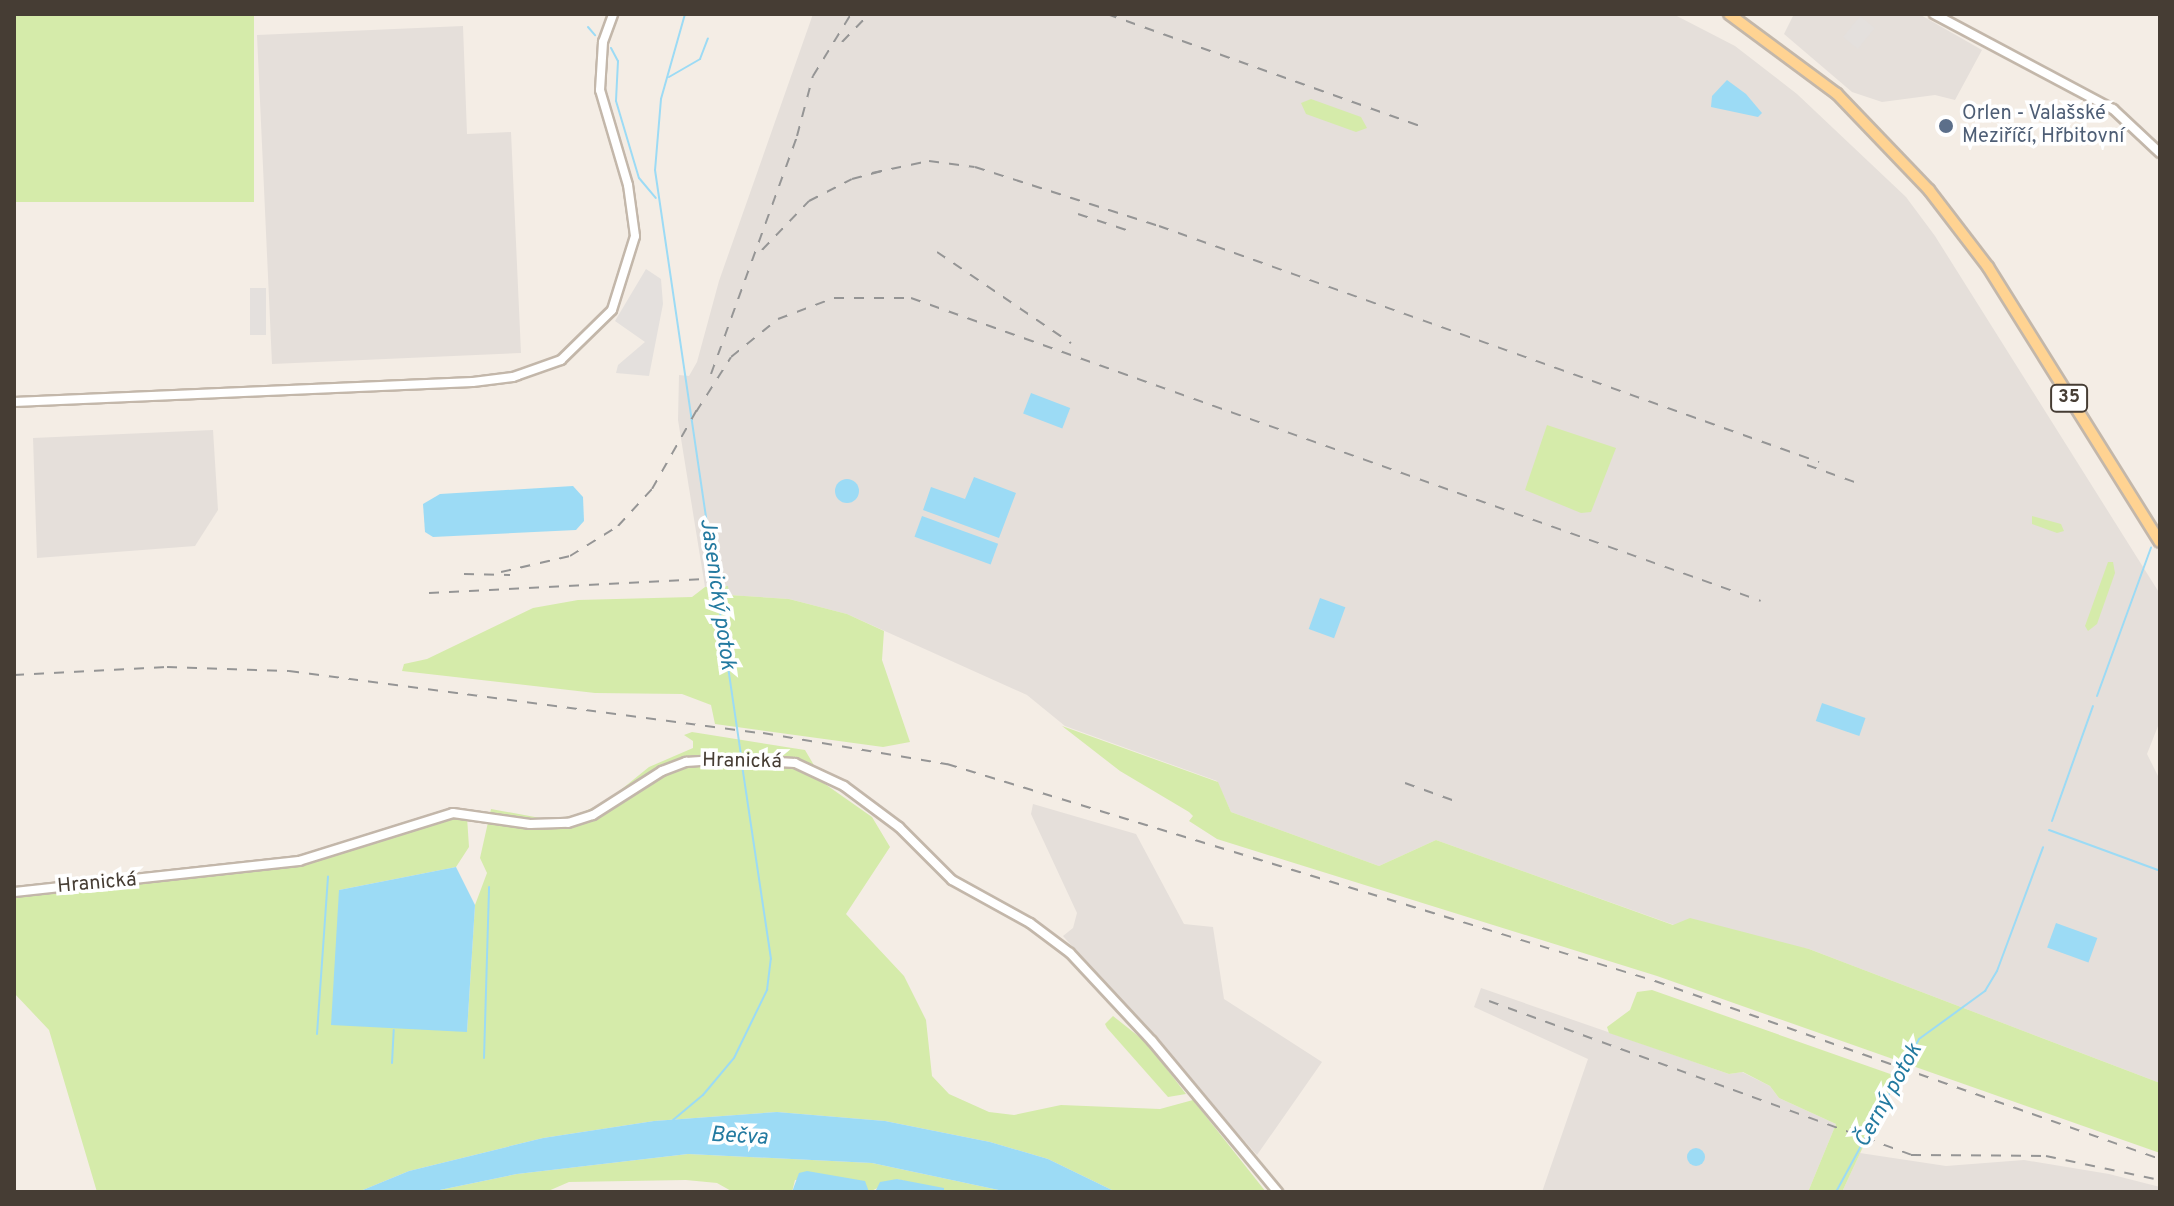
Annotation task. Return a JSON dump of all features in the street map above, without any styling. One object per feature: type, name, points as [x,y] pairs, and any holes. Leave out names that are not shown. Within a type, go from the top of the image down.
[{"type":"main road","name":"35","points":[[1729,14],[1837,94],[1929,190],[1988,267],[2160,542]]},
{"type":"street","points":[[14,402],[473,382],[513,377],[561,360],[612,310],[635,236],[628,185],[600,90],[603,42],[613,14]]},
{"type":"street","points":[[1934,14],[2113,109],[2160,153]]},
{"type":"street","name":"Hranická","points":[[14,892],[299,861],[453,813],[530,824],[568,823],[610,806],[674,766],[742,759],[795,763],[832,778],[888,818],[961,887],[1055,940],[1142,1029],[1278,1192]]},
{"type":"shaded area","points":[[813,14],[1673,14],[1735,46],[1797,94],[1906,197],[1935,236],[2160,594],[2160,721],[2147,754],[2160,780],[2160,1083],[1809,949],[1674,925],[1436,840],[1379,866],[1231,812],[1217,781],[1065,726],[1027,695],[847,614],[789,599],[728,595],[727,586],[705,587],[678,420],[679,375],[689,376],[697,362],[719,281]]},
{"type":"shaded area","points":[[1794,14],[1919,14],[1982,50],[1955,100],[1935,95],[1882,102],[1852,92],[1784,34]]},
{"type":"shaded area","points":[[1860,16],[1875,28],[1858,49],[1843,37]]},
{"type":"shaded area","points":[[463,26],[467,134],[511,132],[521,353],[272,364],[257,35]]},
{"type":"shaded area","points":[[646,269],[661,279],[663,304],[649,376],[616,373],[618,365],[645,342],[615,321]]},
{"type":"shaded area","points":[[250,288],[266,288],[266,335],[250,335]]},
{"type":"shaded area","points":[[213,430],[218,510],[195,546],[37,558],[33,438]]},
{"type":"shaded area","points":[[1033,804],[1136,834],[1184,924],[1213,927],[1224,999],[1322,1062],[1257,1155],[1063,936],[1073,928],[1077,913],[1031,814]]},
{"type":"shaded area","points":[[1481,988],[1729,1074],[1742,1072],[1770,1086],[1779,1098],[1836,1124],[1808,1192],[1542,1192],[1588,1059],[1474,1007]]},
{"type":"shaded area","points":[[1860,1153],[1946,1166],[2024,1160],[2109,1174],[2160,1187],[2160,1192],[1842,1192]]},
{"type":"green space","points":[[14,14],[254,14],[254,202],[14,202]]},
{"type":"green space","points":[[1311,99],[1361,117],[1367,128],[1356,132],[1306,114],[1301,103]]},
{"type":"green space","points":[[1547,425],[1616,448],[1591,512],[1581,513],[1525,490]]},
{"type":"green space","points":[[2032,516],[2061,524],[2064,531],[2057,533],[2032,524]]},
{"type":"green space","points":[[2108,562],[2113,562],[2115,573],[2097,624],[2088,631],[2085,626]]},
{"type":"green space","points":[[728,586],[729,595],[789,599],[847,614],[884,631],[882,660],[910,742],[883,747],[715,724],[711,705],[682,694],[595,693],[402,671],[404,664],[427,659],[533,608],[578,600],[692,597],[705,587]]},
{"type":"green space","points":[[1062,726],[1218,782],[1231,812],[1379,866],[1436,840],[1673,925],[1690,918],[1809,949],[2160,1083],[2160,1153],[1657,976],[1217,839],[1189,821],[1193,816],[1189,812],[1120,771]]},
{"type":"green space","points":[[692,732],[805,750],[825,784],[872,817],[890,847],[846,914],[904,976],[926,1020],[932,1076],[949,1094],[989,1112],[1014,1115],[1061,1105],[1160,1109],[1193,1100],[1266,1192],[1116,1192],[1048,1159],[990,1142],[885,1121],[777,1112],[654,1121],[543,1138],[409,1171],[358,1192],[97,1192],[49,1030],[14,993],[14,897],[288,867],[424,822],[467,817],[469,847],[456,867],[339,890],[467,1032],[475,905],[487,873],[480,858],[491,809],[551,820],[579,814],[607,801],[649,767],[693,748],[693,741],[684,735]]},
{"type":"green space","points":[[1652,990],[1896,1076],[1842,1192],[1808,1192],[1836,1124],[1779,1098],[1770,1086],[1743,1072],[1729,1074],[1609,1033],[1607,1027],[1630,1010],[1637,992]]},
{"type":"green space","points":[[1113,1016],[1147,1043],[1186,1094],[1168,1097],[1107,1028],[1105,1024]]},
{"type":"green space","points":[[688,1154],[872,1163],[1008,1192],[944,1192],[897,1179],[869,1192],[861,1182],[844,1178],[795,1180],[792,1192],[733,1192],[717,1183],[686,1180],[569,1182],[546,1192],[430,1192],[517,1174]]},
{"type":"water","points":[[1727,80],[1746,94],[1762,113],[1758,117],[1711,107],[1712,96]]},
{"type":"water","points":[[1031,393],[1070,408],[1062,429],[1023,414]]},
{"type":"water","points":[[974,477],[1016,493],[999,538],[923,510],[931,487],[965,499]]},
{"type":"water","points":[[847,479],[855,483],[859,491],[855,499],[847,503],[839,499],[835,491],[839,483]]},
{"type":"water","points":[[573,486],[583,497],[584,521],[576,530],[433,537],[425,532],[423,504],[440,494]]},
{"type":"water","points":[[922,516],[998,544],[991,564],[914,537]]},
{"type":"water","points":[[1320,598],[1345,607],[1334,638],[1309,629]]},
{"type":"water","points":[[1822,703],[1865,718],[1859,736],[1816,721]]},
{"type":"water","points":[[456,867],[475,905],[467,1032],[331,1025],[339,890]]},
{"type":"water","points":[[2056,923],[2097,938],[2088,962],[2047,947]]},
{"type":"water","name":"Bečva","points":[[777,1112],[885,1121],[990,1142],[1048,1159],[1116,1192],[1008,1192],[872,1163],[688,1154],[517,1174],[430,1192],[358,1192],[409,1171],[543,1138],[654,1121]]},
{"type":"water","points":[[1692,1148],[1700,1148],[1705,1157],[1703,1164],[1692,1166],[1687,1161],[1687,1153]]},
{"type":"water","points":[[807,1171],[865,1181],[869,1192],[792,1192],[799,1173]]},
{"type":"water","points":[[897,1179],[944,1188],[944,1192],[875,1192],[880,1182]]},
{"type":"waterway","name":"Jasenický potok","points":[[685,14],[661,99],[655,170],[741,755]]},
{"type":"waterway","points":[[588,27],[595,35]]},
{"type":"waterway","points":[[669,77],[700,59],[708,38]]},
{"type":"waterway","points":[[611,48],[618,61],[616,101],[639,178],[656,198]]},
{"type":"waterway","name":"Černý potok","points":[[2097,696],[2151,548]]},
{"type":"waterway","name":"Černý potok","points":[[2052,821],[2093,706]]},
{"type":"waterway","name":"Jasenický potok","points":[[673,1120],[703,1095],[734,1058],[767,990],[771,959],[742,765]]},
{"type":"waterway","points":[[2049,830],[2158,870]]},
{"type":"waterway","name":"Černý potok","points":[[1836,1192],[1919,1039],[1985,991],[1997,971],[2043,847]]},
{"type":"waterway","points":[[317,1034],[328,876]]},
{"type":"waterway","points":[[484,1058],[489,887]]},
{"type":"waterway","points":[[392,1063],[394,1030]]},
{"type":"railway","points":[[711,374],[797,136],[813,76],[851,14]]},
{"type":"railway","points":[[842,42],[869,14]]},
{"type":"railway","points":[[1107,14],[1426,128]]},
{"type":"railway","points":[[872,173],[929,161],[975,167],[1159,226],[1819,462]]},
{"type":"railway","points":[[762,250],[809,201],[852,179],[882,171]]},
{"type":"railway","points":[[1078,214],[1129,231]]},
{"type":"railway","points":[[937,252],[1071,343]]},
{"type":"railway","points":[[696,412],[731,357],[778,319],[834,298],[911,298],[1761,601]]},
{"type":"railway","points":[[501,572],[570,556],[618,526],[652,489],[700,404]]},
{"type":"railway","points":[[1807,465],[1860,484]]},
{"type":"railway","points":[[707,563],[719,562]]},
{"type":"railway","points":[[464,574],[510,575]]},
{"type":"railway","points":[[429,593],[725,578]]},
{"type":"railway","points":[[14,675],[167,667],[289,671],[763,733],[947,764],[1655,981],[2160,1159]]},
{"type":"railway","points":[[1405,783],[1455,801]]},
{"type":"railway","points":[[1489,1001],[1911,1155],[2046,1156],[2160,1180]]},
{"type":"place","name":"Orlen - Valašské Meziříčí, Hřbitovní","points":[[1946,126]]}]
